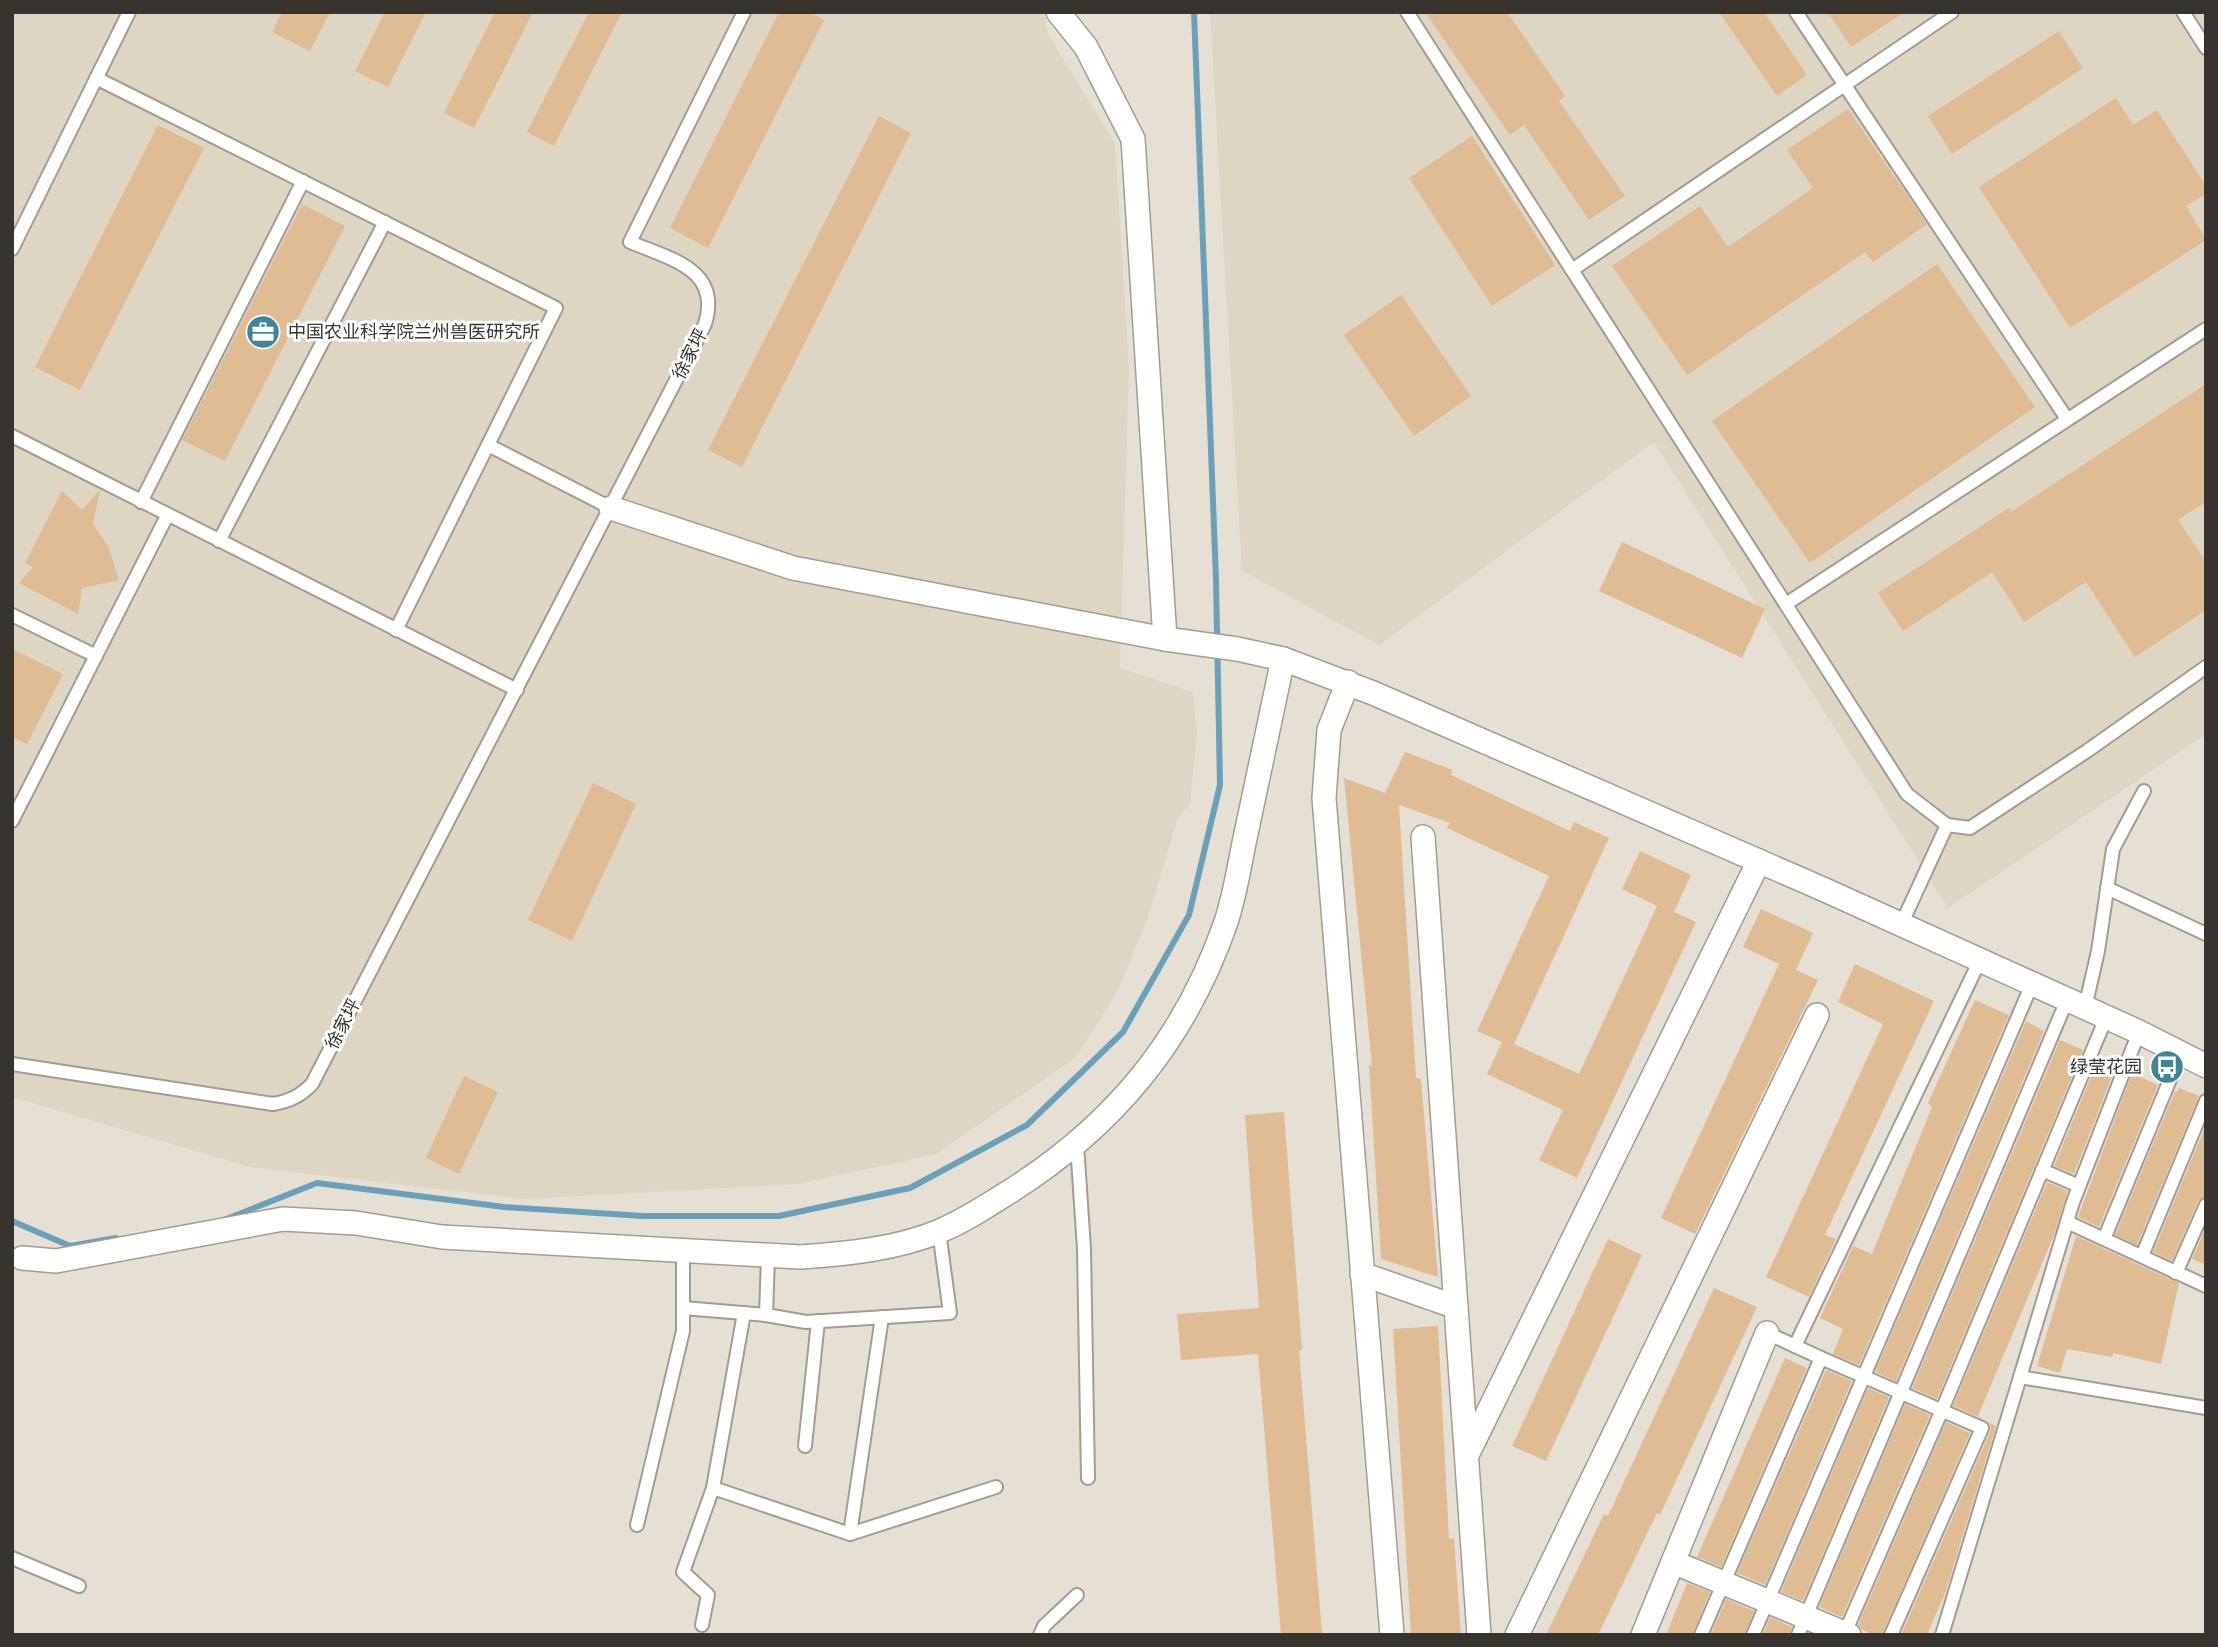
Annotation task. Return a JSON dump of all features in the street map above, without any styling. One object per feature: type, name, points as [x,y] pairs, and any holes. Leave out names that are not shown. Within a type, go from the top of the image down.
[{"type":"street","points":[[1058,12],[1086,47],[1133,139],[1165,639]]},
{"type":"street","points":[[611,508],[793,568],[1283,659],[1348,682],[1759,861],[2139,1032],[2206,1066]]},
{"type":"street","points":[[22,1258],[56,1261],[283,1219],[356,1223],[442,1237],[768,1257],[833,1255],[904,1242],[939,1231],[977,1212],[1046,1168],[1077,1144],[1114,1108],[1156,1059],[1178,1026],[1197,992],[1227,919],[1283,659]]},
{"type":"street","points":[[1348,682],[1329,730],[1324,798],[1392,1635]]},
{"type":"street","points":[[1423,837],[1479,1635]]},
{"type":"street","points":[[1466,1455],[1759,861]]},
{"type":"street","points":[[1517,1635],[1817,1015]]},
{"type":"street","points":[[1363,1274],[1456,1307]]},
{"type":"street","points":[[1643,1635],[1767,1333]]},
{"type":"street","points":[[1673,1562],[1767,1601],[1802,1626],[1846,1634]]},
{"type":"lane","points":[[12,249],[129,12]]},
{"type":"lane","name":"徐家坪","points":[[12,1064],[273,1104],[302,1094],[312,1084],[705,324],[709,297],[696,273],[684,265],[630,242],[744,12]]},
{"type":"lane","points":[[1407,12],[1907,794],[1947,825],[1970,828],[2087,751],[2206,667]]},
{"type":"lane","points":[[1796,12],[2067,419]]},
{"type":"lane","points":[[1572,270],[1952,12]]},
{"type":"lane","points":[[2183,12],[2206,48]]},
{"type":"lane","points":[[96,78],[556,308],[396,630]]},
{"type":"lane","points":[[141,502],[303,181]]},
{"type":"lane","points":[[219,541],[385,222]]},
{"type":"lane","points":[[1786,604],[2206,328]]},
{"type":"lane","points":[[12,436],[517,690]]},
{"type":"lane","points":[[488,445],[611,508]]},
{"type":"lane","points":[[12,821],[167,516]]},
{"type":"lane","points":[[12,615],[96,656]]},
{"type":"lane","points":[[1802,1626],[2098,951],[2113,849],[2144,791]]},
{"type":"lane","points":[[1901,925],[1947,825]]},
{"type":"lane","points":[[2107,888],[2206,934]]},
{"type":"lane","points":[[1796,1346],[1980,960]]},
{"type":"lane","points":[[1753,1635],[2032,984]]},
{"type":"lane","points":[[1846,1634],[2106,1018]]},
{"type":"lane","points":[[1942,1635],[2067,1222],[2139,1032]]},
{"type":"lane","points":[[2104,1239],[2181,1053]]},
{"type":"lane","points":[[2142,1256],[2206,1101]]},
{"type":"lane","points":[[1077,1144],[1084,1249],[1088,1478]]},
{"type":"lane","points":[[2042,1170],[2079,1186]]},
{"type":"lane","points":[[2176,1273],[2206,1205]]},
{"type":"lane","points":[[2067,1222],[2206,1286]]},
{"type":"lane","points":[[683,1308],[766,1315],[806,1322],[950,1313],[939,1231]]},
{"type":"lane","points":[[637,1525],[683,1331],[683,1250]]},
{"type":"lane","points":[[766,1315],[768,1257]]},
{"type":"lane","points":[[702,1625],[708,1595],[683,1572],[713,1488],[744,1313]]},
{"type":"lane","points":[[850,1534],[882,1317]]},
{"type":"lane","points":[[805,1446],[818,1321]]},
{"type":"lane","points":[[1767,1333],[1982,1428],[1891,1635]]},
{"type":"lane","points":[[1701,1635],[1821,1358]]},
{"type":"lane","points":[[2020,1377],[2206,1408]]},
{"type":"lane","points":[[713,1488],[850,1534],[996,1487]]},
{"type":"lane","points":[[12,1558],[79,1586]]},
{"type":"lane","points":[[1040,1635],[1044,1626],[1077,1595]]},
{"type":"shaded area","points":[[12,12],[1044,12],[1047,32],[1115,144],[1129,368],[1120,668],[1193,692],[1197,734],[1190,804],[1178,817],[1148,918],[1115,996],[1075,1058],[936,1154],[798,1184],[524,1199],[250,1167],[12,1097]]},
{"type":"shaded area","points":[[1210,12],[2206,12],[2206,734],[1948,908],[1654,442],[1379,645],[1242,571]]},
{"type":"building","points":[[282,12],[330,12],[310,51],[272,32]]},
{"type":"building","points":[[385,12],[426,12],[388,87],[355,71]]},
{"type":"building","points":[[495,12],[533,12],[474,128],[444,113]]},
{"type":"building","points":[[589,12],[622,12],[554,146],[527,132]]},
{"type":"building","points":[[779,12],[809,12],[824,20],[708,248],[670,228]]},
{"type":"building","points":[[1425,12],[1507,12],[1565,96],[1559,101],[1625,196],[1589,220],[1524,125],[1510,135]]},
{"type":"building","points":[[1719,12],[1764,12],[1807,75],[1777,96]]},
{"type":"building","points":[[1828,12],[1905,12],[1851,47]]},
{"type":"building","points":[[2059,31],[2083,68],[1952,154],[1928,116]]},
{"type":"building","points":[[2116,98],[2133,125],[2157,110],[2206,186],[2206,194],[2186,206],[2206,240],[2070,328],[1979,187]]},
{"type":"building","points":[[1848,109],[1927,224],[1873,262],[1865,252],[1687,375],[1612,266],[1700,206],[1728,247],[1813,188],[1787,150]]},
{"type":"building","points":[[879,116],[911,133],[742,467],[708,450]]},
{"type":"building","points":[[158,125],[204,148],[80,390],[35,367]]},
{"type":"building","points":[[1472,136],[1555,265],[1492,306],[1409,178]]},
{"type":"building","name":"中国农业科学院兰州兽医研究所","points":[[302,204],[345,226],[225,461],[182,440]]},
{"type":"building","points":[[1937,264],[2035,407],[1810,563],[1712,421]]},
{"type":"building","points":[[1401,295],[1471,396],[1414,436],[1344,335]]},
{"type":"building","points":[[2206,384],[2206,502],[2178,520],[2206,562],[2206,610],[2135,657],[2086,582],[2024,622],[1992,572],[1903,631],[1878,593],[2009,508],[2011,512]]},
{"type":"building","points":[[100,490],[93,524],[108,546],[119,580],[82,588],[78,614],[19,583],[33,567],[25,563],[62,491],[82,510]]},
{"type":"building","points":[[1622,542],[1765,609],[1742,658],[1599,591]]},
{"type":"building","points":[[12,649],[63,674],[27,744],[12,737]]},
{"type":"building","points":[[1405,752],[1453,770],[1451,775],[1570,831],[1574,822],[1609,838],[1514,1044],[1579,1074],[1657,906],[1622,889],[1640,851],[1691,875],[1674,912],[1696,922],[1577,1178],[1539,1160],[1563,1110],[1487,1074],[1502,1042],[1477,1031],[1549,876],[1447,828],[1450,823],[1399,805],[1416,1078],[1421,1079],[1438,1277],[1381,1259],[1369,1065],[1372,1066],[1344,778],[1385,793]]},
{"type":"building","points":[[593,783],[636,804],[572,941],[528,920]]},
{"type":"building","points":[[1761,909],[1813,933],[1796,970],[1818,980],[1695,1234],[1661,1218],[1779,964],[1743,947]]},
{"type":"building","points":[[1855,964],[1934,1001],[1825,1235],[1836,1239],[1809,1297],[1766,1277],[1883,1024],[1838,1002]]},
{"type":"building","points":[[1975,1000],[2009,1015],[1859,1365],[1833,1354],[1843,1329],[1820,1318],[1853,1246],[1872,1254],[1932,1107],[1928,1103]]},
{"type":"building","points":[[2026,1021],[2044,1031],[1896,1381],[1875,1372]]},
{"type":"building","points":[[2060,1040],[2083,1050],[1937,1399],[1912,1388]]},
{"type":"building","points":[[2099,1058],[2116,1066],[2074,1174],[2054,1166]]},
{"type":"building","points":[[2132,1073],[2158,1085],[2099,1227],[2078,1217]]},
{"type":"building","points":[[464,1076],[498,1092],[459,1174],[426,1158]]},
{"type":"building","points":[[2179,1088],[2199,1096],[2137,1245],[2115,1235],[2175,1091]]},
{"type":"building","points":[[1284,1112],[1302,1350],[1299,1350],[1322,1634],[1309,1635],[1281,1635],[1258,1354],[1181,1360],[1177,1314],[1259,1308],[1245,1115]]},
{"type":"building","points":[[2206,1125],[2206,1196],[2198,1201],[2172,1261],[2153,1252]]},
{"type":"building","points":[[2047,1182],[2068,1191],[2054,1235],[1978,1416],[1983,1419],[1953,1406]]},
{"type":"building","points":[[2206,1227],[2206,1265],[2192,1259]]},
{"type":"building","points":[[2076,1236],[2179,1283],[2161,1364],[2113,1353],[2112,1357],[2067,1349],[2060,1373],[2037,1366]]},
{"type":"building","points":[[1608,1239],[1642,1255],[1546,1461],[1512,1446]]},
{"type":"building","points":[[1714,1288],[1757,1307],[1660,1515],[1657,1513],[1598,1635],[1546,1635],[1604,1514],[1608,1516]]},
{"type":"building","points":[[1438,1326],[1449,1539],[1454,1538],[1461,1635],[1411,1635],[1393,1329]]},
{"type":"building","points":[[1785,1358],[1807,1368],[1721,1567],[1697,1557]]},
{"type":"building","points":[[1826,1370],[1852,1381],[1765,1585],[1737,1573]]},
{"type":"building","points":[[1868,1388],[1889,1397],[1803,1601],[1781,1592]]},
{"type":"building","points":[[1905,1404],[1930,1415],[1842,1617],[1819,1607]]},
{"type":"building","points":[[1946,1422],[1970,1433],[1882,1635],[1874,1635],[1858,1625]]},
{"type":"building","points":[[1988,1422],[1996,1426],[1946,1591],[1927,1635],[1901,1635],[1990,1432],[1991,1426]]},
{"type":"building","points":[[1687,1583],[1710,1592],[1692,1635],[1666,1635]]},
{"type":"building","points":[[1726,1599],[1754,1611],[1744,1635],[1711,1635]]},
{"type":"building","points":[[1770,1617],[1792,1627],[1789,1635],[1763,1635]]},
{"type":"waterway","points":[[224,1220],[317,1183],[504,1207],[643,1216],[779,1216],[910,1188],[1027,1125],[1123,1032],[1189,915],[1220,785],[1216,579],[1194,12]]},
{"type":"waterway","points":[[12,1221],[70,1246],[116,1238]]},
{"type":"place","name":"中国农业科学院兰州兽医研究所","points":[[263,332]]},
{"type":"place","name":"绿莹花园","points":[[2167,1067]]}]
